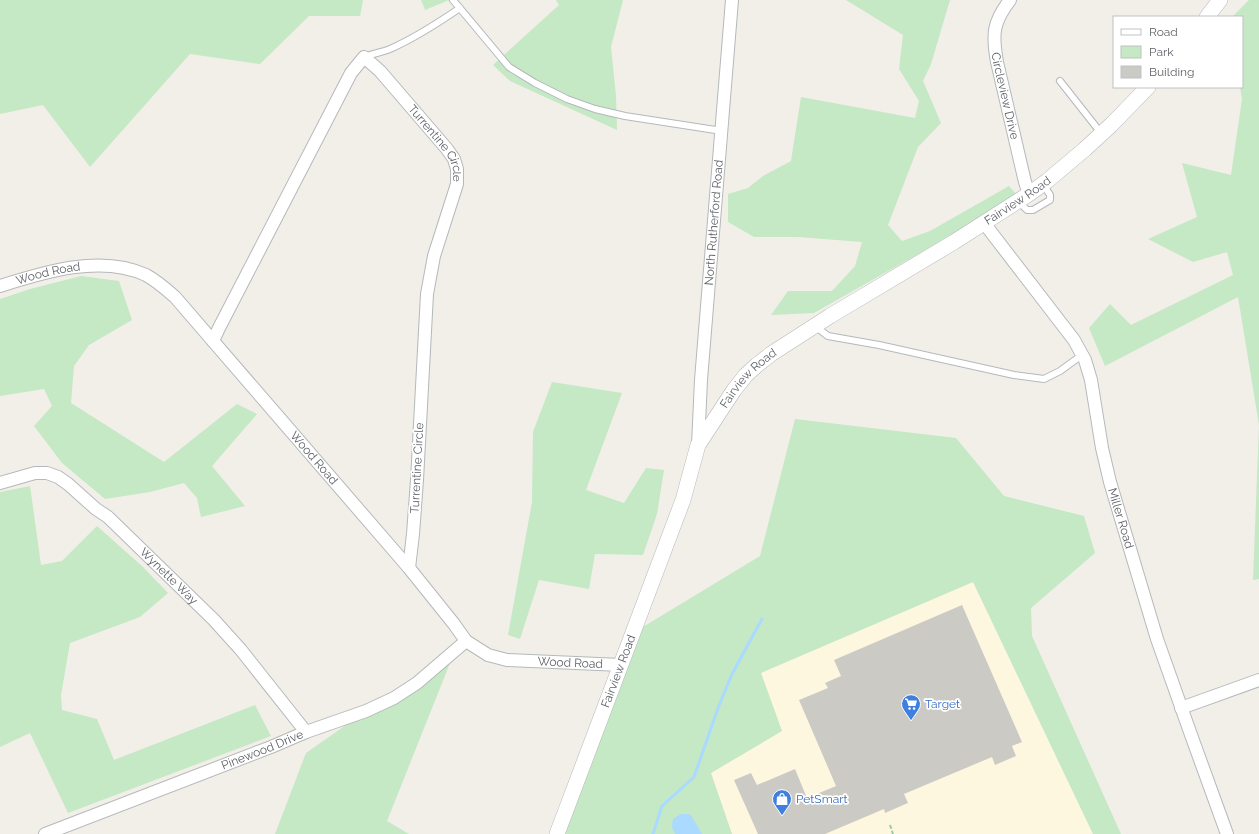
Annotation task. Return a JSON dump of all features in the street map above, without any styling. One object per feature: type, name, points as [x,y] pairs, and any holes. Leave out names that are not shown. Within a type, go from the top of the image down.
[{"type":"street","name":"North Rutherford Road","points":[[698,446],[701,380],[732,0]]},
{"type":"street","name":"Circleview Drive","points":[[1010,0],[996,22],[994,46],[1023,175],[1024,197]]},
{"type":"street","points":[[1208,16],[1220,0]]},
{"type":"street","points":[[213,341],[351,73],[364,57]]},
{"type":"street","name":"Turrentine Circle","points":[[364,57],[380,71],[447,149],[454,159],[458,177],[456,192],[434,256],[427,294],[417,480],[409,568]]},
{"type":"street","name":"Fairview Road","points":[[557,834],[683,500],[698,446],[734,390],[746,376],[770,354],[984,224],[1043,184],[1085,150],[1136,102],[1147,88]]},
{"type":"street","name":"Miller Road","points":[[984,224],[1074,340],[1082,355],[1091,380],[1102,448],[1110,482],[1157,639],[1227,834]]},
{"type":"street","name":"Wood Road","points":[[0,286],[39,274],[61,269],[83,267],[108,266],[127,269],[146,276],[164,287],[213,341],[409,568],[454,624],[466,642],[488,655],[508,660],[621,665]]},
{"type":"street","name":"Wynette Way","points":[[0,483],[36,473],[47,473],[58,477],[68,484],[96,509],[108,517],[214,620],[241,650],[306,732]]},
{"type":"street","name":"Pinewood Drive","points":[[45,834],[264,750],[306,732],[366,711],[394,698],[417,682],[466,642]]},
{"type":"street","points":[[1181,708],[1259,680]]},
{"type":"lane","points":[[454,0],[509,67],[535,83],[567,99],[595,109],[625,116],[722,131]]},
{"type":"lane","points":[[364,57],[389,49],[409,40],[432,27],[460,8]]},
{"type":"lane","points":[[1060,81],[1102,134]]},
{"type":"lane","points":[[814,326],[828,336],[893,348],[1014,375],[1044,379],[1060,371],[1082,355]]},
{"type":"path","points":[[890,825],[893,834]]},
{"type":"shaded area","points":[[973,582],[1093,834],[732,834],[711,773],[782,731],[761,673]]},
{"type":"green space","points":[[0,0],[363,0],[360,16],[309,16],[260,64],[190,54],[90,167],[43,105],[0,114]]},
{"type":"green space","points":[[421,0],[449,0],[425,10]]},
{"type":"green space","points":[[556,0],[623,0],[611,47],[616,96],[617,130],[510,81],[493,65],[559,5]]},
{"type":"green space","points":[[846,0],[950,0],[931,64],[923,81],[941,123],[918,147],[888,225],[902,241],[930,231],[1009,186],[1017,195],[934,245],[814,313],[771,315],[788,291],[832,291],[855,266],[862,242],[798,237],[754,237],[728,222],[728,194],[748,188],[763,176],[791,161],[801,97],[915,118],[919,101],[899,69],[903,35]]},
{"type":"green space","points":[[1249,0],[1259,0],[1259,425],[1238,297],[1105,366],[1089,328],[1110,304],[1131,325],[1233,275],[1227,252],[1193,262],[1148,239],[1197,217],[1182,163],[1231,175],[1242,99],[1240,88],[1243,88],[1243,16],[1233,16]]},
{"type":"green space","points":[[81,276],[119,281],[132,320],[89,345],[74,366],[71,403],[164,462],[237,404],[257,414],[212,466],[245,506],[201,517],[197,498],[184,483],[150,492],[105,499],[62,463],[34,426],[52,406],[44,389],[0,396],[0,299],[30,289]]},
{"type":"green space","points":[[552,382],[622,393],[586,490],[624,503],[646,468],[664,470],[657,514],[643,555],[595,554],[589,589],[539,580],[520,639],[508,635],[532,502],[533,432]]},
{"type":"green space","points":[[795,419],[956,438],[1004,496],[1084,516],[1095,553],[1031,608],[1032,636],[1121,834],[1093,834],[973,582],[761,673],[782,731],[711,773],[732,834],[559,834],[638,630],[760,556]]},
{"type":"green space","points":[[1259,425],[1259,579],[1253,580]]},
{"type":"green space","points":[[30,486],[41,565],[62,561],[97,526],[143,567],[168,593],[140,617],[70,643],[61,695],[62,710],[97,719],[114,760],[255,705],[271,736],[68,813],[30,733],[0,747],[0,492]]},
{"type":"green space","points":[[456,648],[387,821],[409,834],[275,834],[306,753]]},
{"type":"water","points":[[681,814],[691,815],[702,834],[675,834],[672,827],[673,819]]},
{"type":"building","name":"Target","points":[[962,605],[1022,742],[1012,746],[1016,756],[995,765],[992,757],[904,794],[908,803],[885,813],[884,809],[825,834],[758,834],[734,780],[751,773],[757,785],[795,769],[807,798],[836,786],[799,700],[828,688],[825,683],[841,676],[834,660]]},
{"type":"waterway","points":[[653,834],[662,806],[694,777],[718,708],[732,674],[762,619]]},
{"type":"place","name":"Target","points":[[911,721]]},
{"type":"place","name":"PetSmart","points":[[782,816]]}]
